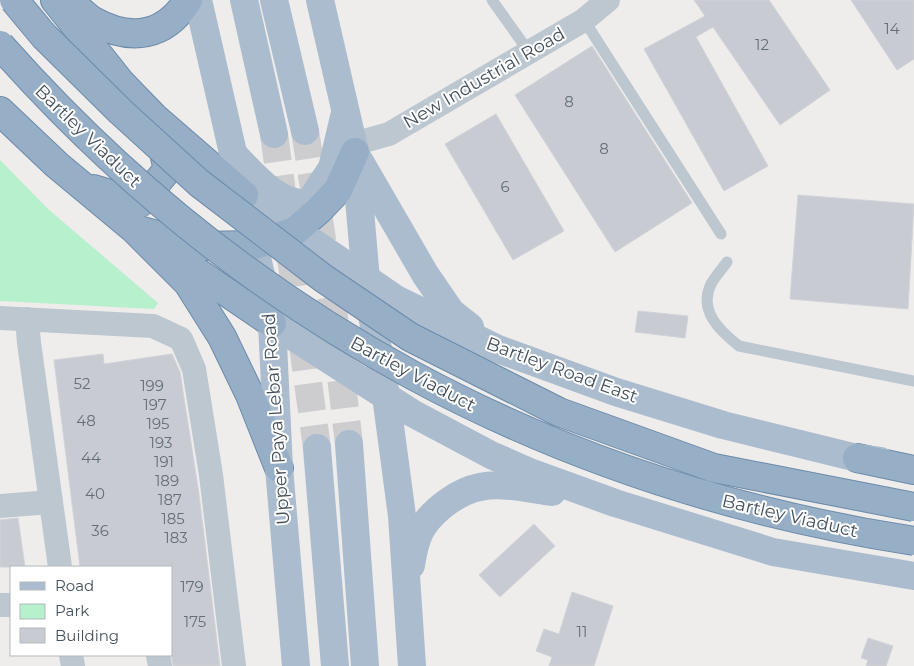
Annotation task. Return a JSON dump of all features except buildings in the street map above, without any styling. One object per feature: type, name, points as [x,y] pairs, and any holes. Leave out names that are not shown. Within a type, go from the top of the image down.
[{"type":"highway","name":"Bartley Viaduct","points":[[14,0],[44,36],[114,105],[199,183],[323,278],[410,337],[559,412],[714,468],[914,507]]},
{"type":"highway","points":[[54,0],[122,83],[154,117],[244,196]]},
{"type":"highway","points":[[68,0],[92,21],[117,31],[138,34],[162,28],[177,17],[188,0]]},
{"type":"highway","name":"Bartley Viaduct","points":[[0,45],[41,92],[94,145],[164,207],[229,259],[288,301],[361,348],[424,383],[547,441],[671,486],[808,522],[914,541]]},
{"type":"highway","points":[[0,111],[57,166],[134,229],[188,283],[222,337],[250,394],[279,468]]},
{"type":"highway","points":[[82,185],[140,204],[168,169],[154,117]]},
{"type":"highway","points":[[134,229],[197,246],[255,245],[295,230],[338,190],[354,148]]},
{"type":"highway","points":[[134,229],[272,323]]},
{"type":"highway","points":[[857,458],[914,470]]},
{"type":"main road","name":"Upper Paya Lebar Road","points":[[198,0],[272,323],[279,468],[296,666]]},
{"type":"main road","points":[[244,0],[274,134]]},
{"type":"main road","points":[[274,0],[305,131]]},
{"type":"main road","points":[[320,0],[354,148],[366,280],[386,396],[402,516],[412,666]]},
{"type":"main road","points":[[234,155],[270,190],[299,204],[309,203],[332,168],[346,108]]},
{"type":"main road","points":[[354,148],[425,274],[450,312],[498,348]]},
{"type":"main road","name":"Bartley Road East","points":[[244,196],[396,299],[498,348],[633,398],[723,425],[857,458],[914,464]]},
{"type":"main road","points":[[272,323],[412,413],[491,455],[616,503],[773,552],[914,576]]},
{"type":"main road","points":[[349,444],[366,666]]},
{"type":"main road","points":[[317,448],[335,666]]},
{"type":"main road","points":[[408,610],[408,582],[414,548],[423,526],[445,504],[462,493],[481,486],[521,487],[616,503]]},
{"type":"street","name":"New Industrial Road","points":[[354,148],[389,134],[584,20],[608,0]]},
{"type":"street","points":[[0,318],[153,326],[181,339],[194,370],[211,475],[234,666]]},
{"type":"street","points":[[28,319],[28,343],[60,566]]},
{"type":"street","points":[[0,506],[51,502]]},
{"type":"lane","points":[[492,0],[529,52]]},
{"type":"lane","points":[[584,20],[721,234]]},
{"type":"lane","points":[[727,262],[711,285],[706,304],[718,328],[739,346],[914,381]]},
{"type":"green space","points":[[0,160],[48,209],[158,303],[154,309],[0,301]]},
{"type":"tunnel","points":[[305,131],[333,309],[349,444]]},
{"type":"tunnel","points":[[274,134],[317,448]]}]
